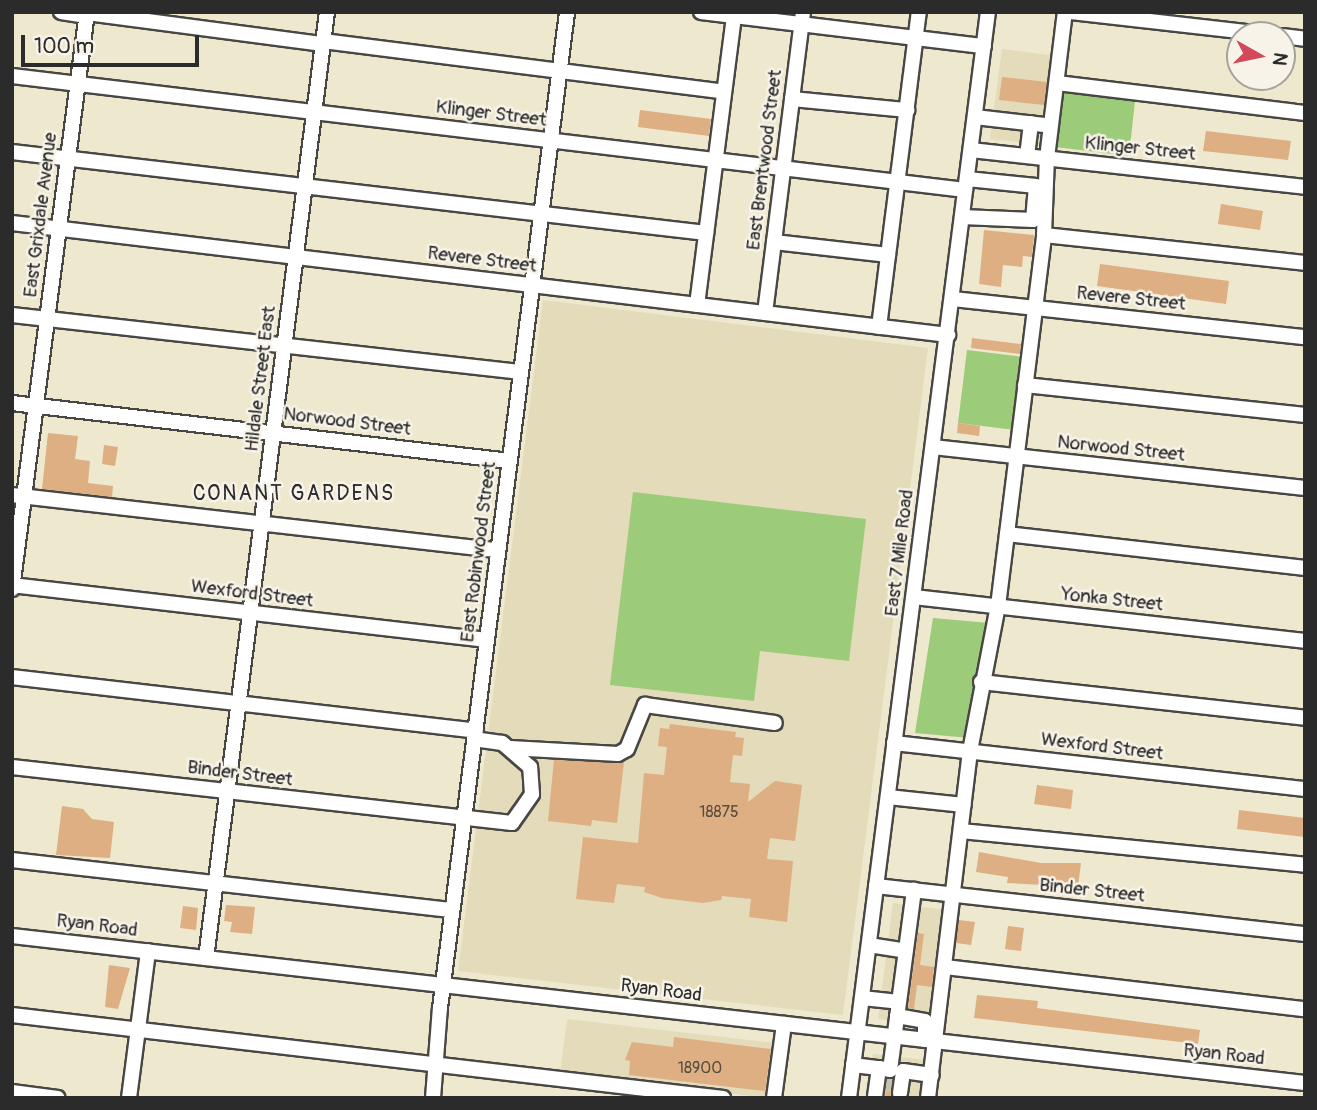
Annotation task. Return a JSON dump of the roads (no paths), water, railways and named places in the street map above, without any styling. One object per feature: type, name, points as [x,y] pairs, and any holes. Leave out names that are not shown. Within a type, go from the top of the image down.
[{"type":"street","points":[[61,12],[724,92]]},
{"type":"street","name":"Hildale Street East","points":[[206,958],[327,12]]},
{"type":"street","name":"East Robinwood Street","points":[[433,1098],[452,910],[567,12]]},
{"type":"street","points":[[701,12],[802,18],[915,38],[984,46]]},
{"type":"street","points":[[879,327],[919,12]]},
{"type":"street","name":"East 7 Mile Road","points":[[849,1098],[988,12]]},
{"type":"street","points":[[928,1098],[932,1075],[931,1041],[955,895],[970,751],[981,682],[998,606],[1044,235],[1047,158],[1065,12]]},
{"type":"street","points":[[1071,12],[1226,30]]},
{"type":"street","name":"East Grixdale Avenue","points":[[12,587],[18,496],[36,406],[87,14]]},
{"type":"street","points":[[697,305],[734,16]]},
{"type":"street","name":"East Brentwood Street","points":[[765,313],[802,18]]},
{"type":"street","name":"Klinger Street","points":[[12,76],[898,182],[1036,186],[1033,220],[962,217]]},
{"type":"street","points":[[1057,83],[1305,113]]},
{"type":"street","points":[[792,99],[906,110]]},
{"type":"street","points":[[975,117],[1038,124],[1027,156]]},
{"type":"street","name":"Klinger Street","points":[[971,150],[1305,187]]},
{"type":"street","points":[[12,152],[706,233]]},
{"type":"street","name":"Revere Street","points":[[12,223],[948,335]]},
{"type":"street","points":[[1044,235],[1305,263]]},
{"type":"street","points":[[774,242],[888,256]]},
{"type":"street","name":"Revere Street","points":[[953,299],[1305,337]]},
{"type":"street","points":[[12,316],[521,372]]},
{"type":"street","points":[[1025,385],[1305,415]]},
{"type":"street","name":"Norwood Street","points":[[12,403],[510,461]]},
{"type":"street","name":"Norwood Street","points":[[933,447],[1305,488]]},
{"type":"street","points":[[18,496],[498,550]]},
{"type":"street","points":[[1007,534],[1305,568]]},
{"type":"street","name":"Wexford Street","points":[[12,587],[487,640]]},
{"type":"street","name":"Yonka Street","points":[[914,597],[1305,640]]},
{"type":"street","points":[[12,677],[475,735],[510,748],[618,754],[628,749],[645,705],[775,723]]},
{"type":"street","points":[[981,682],[1305,718]]},
{"type":"street","name":"Wexford Street","points":[[894,743],[1305,789]]},
{"type":"street","name":"Binder Street","points":[[12,767],[464,820],[512,823],[532,794],[530,767],[510,748]]},
{"type":"street","points":[[888,797],[964,805]]},
{"type":"street","points":[[961,831],[1305,865]]},
{"type":"street","points":[[12,860],[452,910]]},
{"type":"street","name":"Binder Street","points":[[876,886],[1305,934]]},
{"type":"street","points":[[889,1082],[914,890]]},
{"type":"street","name":"Ryan Road","points":[[12,936],[1305,1083]]},
{"type":"street","points":[[869,945],[906,951]]},
{"type":"street","points":[[130,1098],[148,951]]},
{"type":"street","points":[[945,967],[1305,1009]]},
{"type":"street","points":[[862,998],[925,1021],[931,1041]]},
{"type":"street","points":[[12,1015],[436,1062],[723,1098]]},
{"type":"street","points":[[774,1098],[784,1024]]},
{"type":"street","points":[[853,1065],[889,1082],[932,1075]]},
{"type":"street","points":[[12,1093],[58,1098]]},
{"type":"tunnel","points":[[882,1084],[895,1085]]},
{"type":"district","name":"CONANT GARDENS","points":[[294,494]]}]
